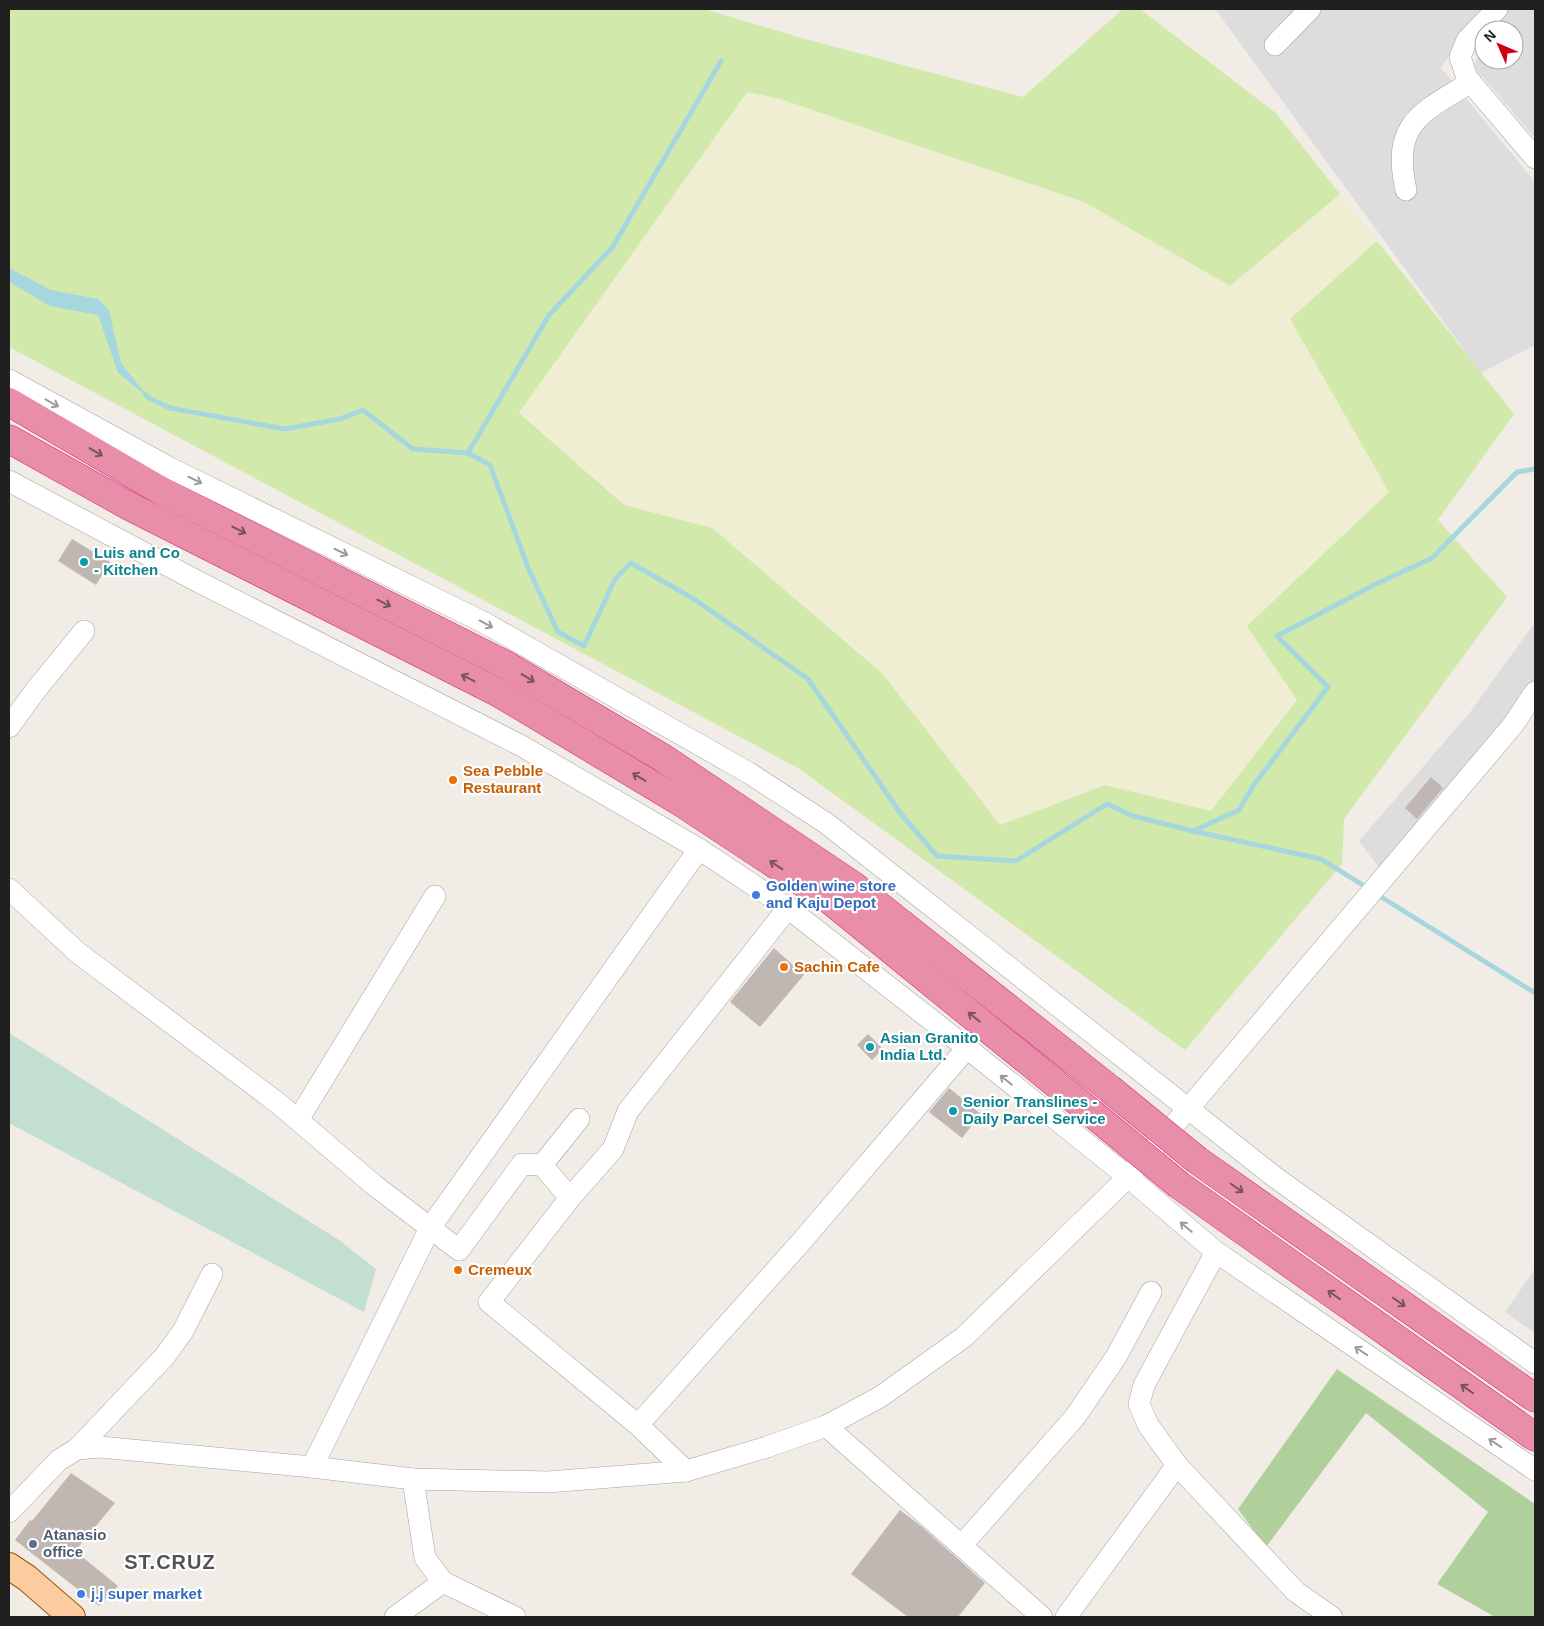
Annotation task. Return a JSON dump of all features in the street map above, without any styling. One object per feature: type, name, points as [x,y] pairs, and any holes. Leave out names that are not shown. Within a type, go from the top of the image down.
[{"type":"highway","points":[[9,402],[165,493],[506,665],[663,758],[854,886],[1197,1160],[1535,1398]]},
{"type":"highway","points":[[9,439],[129,506],[498,694],[679,801],[831,901],[1179,1185],[1535,1437]]},
{"type":"main road","points":[[9,1566],[27,1578],[72,1617]]},
{"type":"street","points":[[1274,45],[1310,9]]},
{"type":"street","points":[[1497,9],[1467,40],[1460,57],[1467,78],[1535,158]]},
{"type":"street","points":[[1406,190],[1401,169],[1402,150],[1409,129],[1423,112],[1471,82]]},
{"type":"street","points":[[9,380],[170,468],[485,623],[749,773],[826,823],[1276,1178],[1535,1363]]},
{"type":"street","points":[[9,481],[195,580],[520,746],[698,849],[788,908],[1128,1177],[1216,1252],[1535,1470]]},
{"type":"street","points":[[9,727],[35,691],[84,632]]},
{"type":"street","points":[[77,1448],[100,1447],[413,1478],[548,1482],[686,1471],[767,1447],[826,1426],[880,1397],[964,1337],[1128,1177],[1188,1109],[1513,725],[1535,692]]},
{"type":"street","points":[[312,1467],[430,1228],[698,849]]},
{"type":"street","points":[[9,889],[77,952],[279,1104],[374,1185],[459,1250],[522,1164],[542,1165],[570,1198]]},
{"type":"street","points":[[298,1120],[435,896]]},
{"type":"street","points":[[686,1471],[638,1425],[489,1302],[570,1198],[613,1149],[628,1111],[788,908]]},
{"type":"street","points":[[638,1425],[802,1242],[967,1048]]},
{"type":"street","points":[[542,1165],[578,1118]]},
{"type":"street","points":[[1216,1252],[1144,1385],[1139,1404],[1148,1425],[1177,1465],[1296,1592],[1332,1617]]},
{"type":"street","points":[[9,1512],[59,1460],[77,1448],[165,1356],[183,1331],[212,1274]]},
{"type":"street","points":[[961,1546],[1075,1417],[1116,1357],[1151,1292]]},
{"type":"street","points":[[826,1426],[1042,1617]]},
{"type":"street","points":[[1066,1617],[1177,1465]]},
{"type":"street","points":[[413,1478],[425,1558],[442,1582],[515,1617]]},
{"type":"street","points":[[395,1617],[442,1582]]},
{"type":"shaded area","points":[[1215,9],[1481,9],[1441,68],[1535,182],[1535,345],[1481,373]]},
{"type":"shaded area","points":[[1507,9],[1535,9],[1535,138],[1476,70],[1524,70],[1524,20],[1500,20]]},
{"type":"shaded area","points":[[1535,622],[1535,679],[1522,700],[1379,868],[1359,841],[1471,711]]},
{"type":"shaded area","points":[[1535,1269],[1535,1333],[1505,1312]]},
{"type":"green space","points":[[9,9],[704,9],[798,37],[1023,97],[1123,9],[1140,9],[1276,113],[1340,194],[1230,286],[1084,202],[780,99],[747,92],[519,413],[624,505],[712,528],[882,673],[1000,825],[1105,785],[1211,811],[1297,700],[1247,626],[1389,492],[1290,319],[1377,241],[1514,414],[1438,520],[1507,597],[1344,819],[1342,864],[1185,1050],[798,768],[9,347]]},
{"type":"green space","points":[[747,92],[780,99],[1084,202],[1229,286],[1340,194],[1377,241],[1290,319],[1389,492],[1248,626],[1297,700],[1211,811],[1105,785],[1000,825],[882,673],[712,528],[624,505],[518,413]]},
{"type":"green space","points":[[9,1033],[339,1240],[376,1269],[364,1312],[9,1123]]},
{"type":"green space","points":[[1337,1369],[1535,1504],[1535,1617],[1495,1617],[1437,1584],[1488,1512],[1366,1413],[1266,1547],[1238,1509]]},
{"type":"water","points":[[9,268],[51,290],[98,299],[109,310],[121,363],[149,398],[118,373],[98,315],[50,306],[9,282]]},
{"type":"building","name":"Luis and Co - Kitchen","points":[[72,539],[110,562],[96,585],[58,561]]},
{"type":"building","points":[[1431,777],[1443,788],[1417,819],[1405,808]]},
{"type":"building","points":[[774,948],[804,975],[760,1027],[730,1002]]},
{"type":"building","name":"Asian Granito India Ltd.","points":[[868,1034],[883,1049],[872,1060],[857,1045]]},
{"type":"building","name":"Senior Translines - Daily Parcel Service","points":[[949,1088],[981,1114],[962,1138],[929,1112]]},
{"type":"building","points":[[71,1473],[115,1503],[75,1551],[118,1586],[99,1606],[15,1540]]},
{"type":"building","points":[[900,1510],[921,1526],[985,1583],[958,1617],[908,1617],[851,1574]]},
{"type":"waterway","points":[[468,453],[549,315],[612,248],[721,61]]},
{"type":"waterway","points":[[146,395],[170,408],[285,429],[340,419],[363,410],[413,449],[468,453],[490,465],[529,570],[558,632],[584,646],[615,579],[631,563],[694,599],[808,679],[901,814],[937,856],[1016,861],[1107,804],[1133,816],[1321,859],[1366,887]]},
{"type":"waterway","points":[[1193,831],[1239,810],[1253,786],[1328,687],[1277,636],[1374,585],[1432,558],[1517,472],[1535,469]]},
{"type":"waterway","points":[[1378,895],[1535,993]]},
{"type":"place","name":"Luis and Co - Kitchen","points":[[84,562]]},
{"type":"place","name":"Sea Pebble Restaurant","points":[[453,780]]},
{"type":"place","name":"Golden wine store and Kaju Depot","points":[[756,895]]},
{"type":"place","name":"Sachin Cafe","points":[[784,967]]},
{"type":"place","name":"Asian Granito India Ltd.","points":[[870,1047]]},
{"type":"place","name":"Senior Translines - Daily Parcel Service","points":[[953,1111]]},
{"type":"place","name":"Cremeux","points":[[458,1270]]},
{"type":"place","name":"Atanasio office","points":[[33,1544]]},
{"type":"place","name":"j.j super market","points":[[81,1594]]},
{"type":"district","name":"ST.CRUZ","points":[[170,1562]]}]
